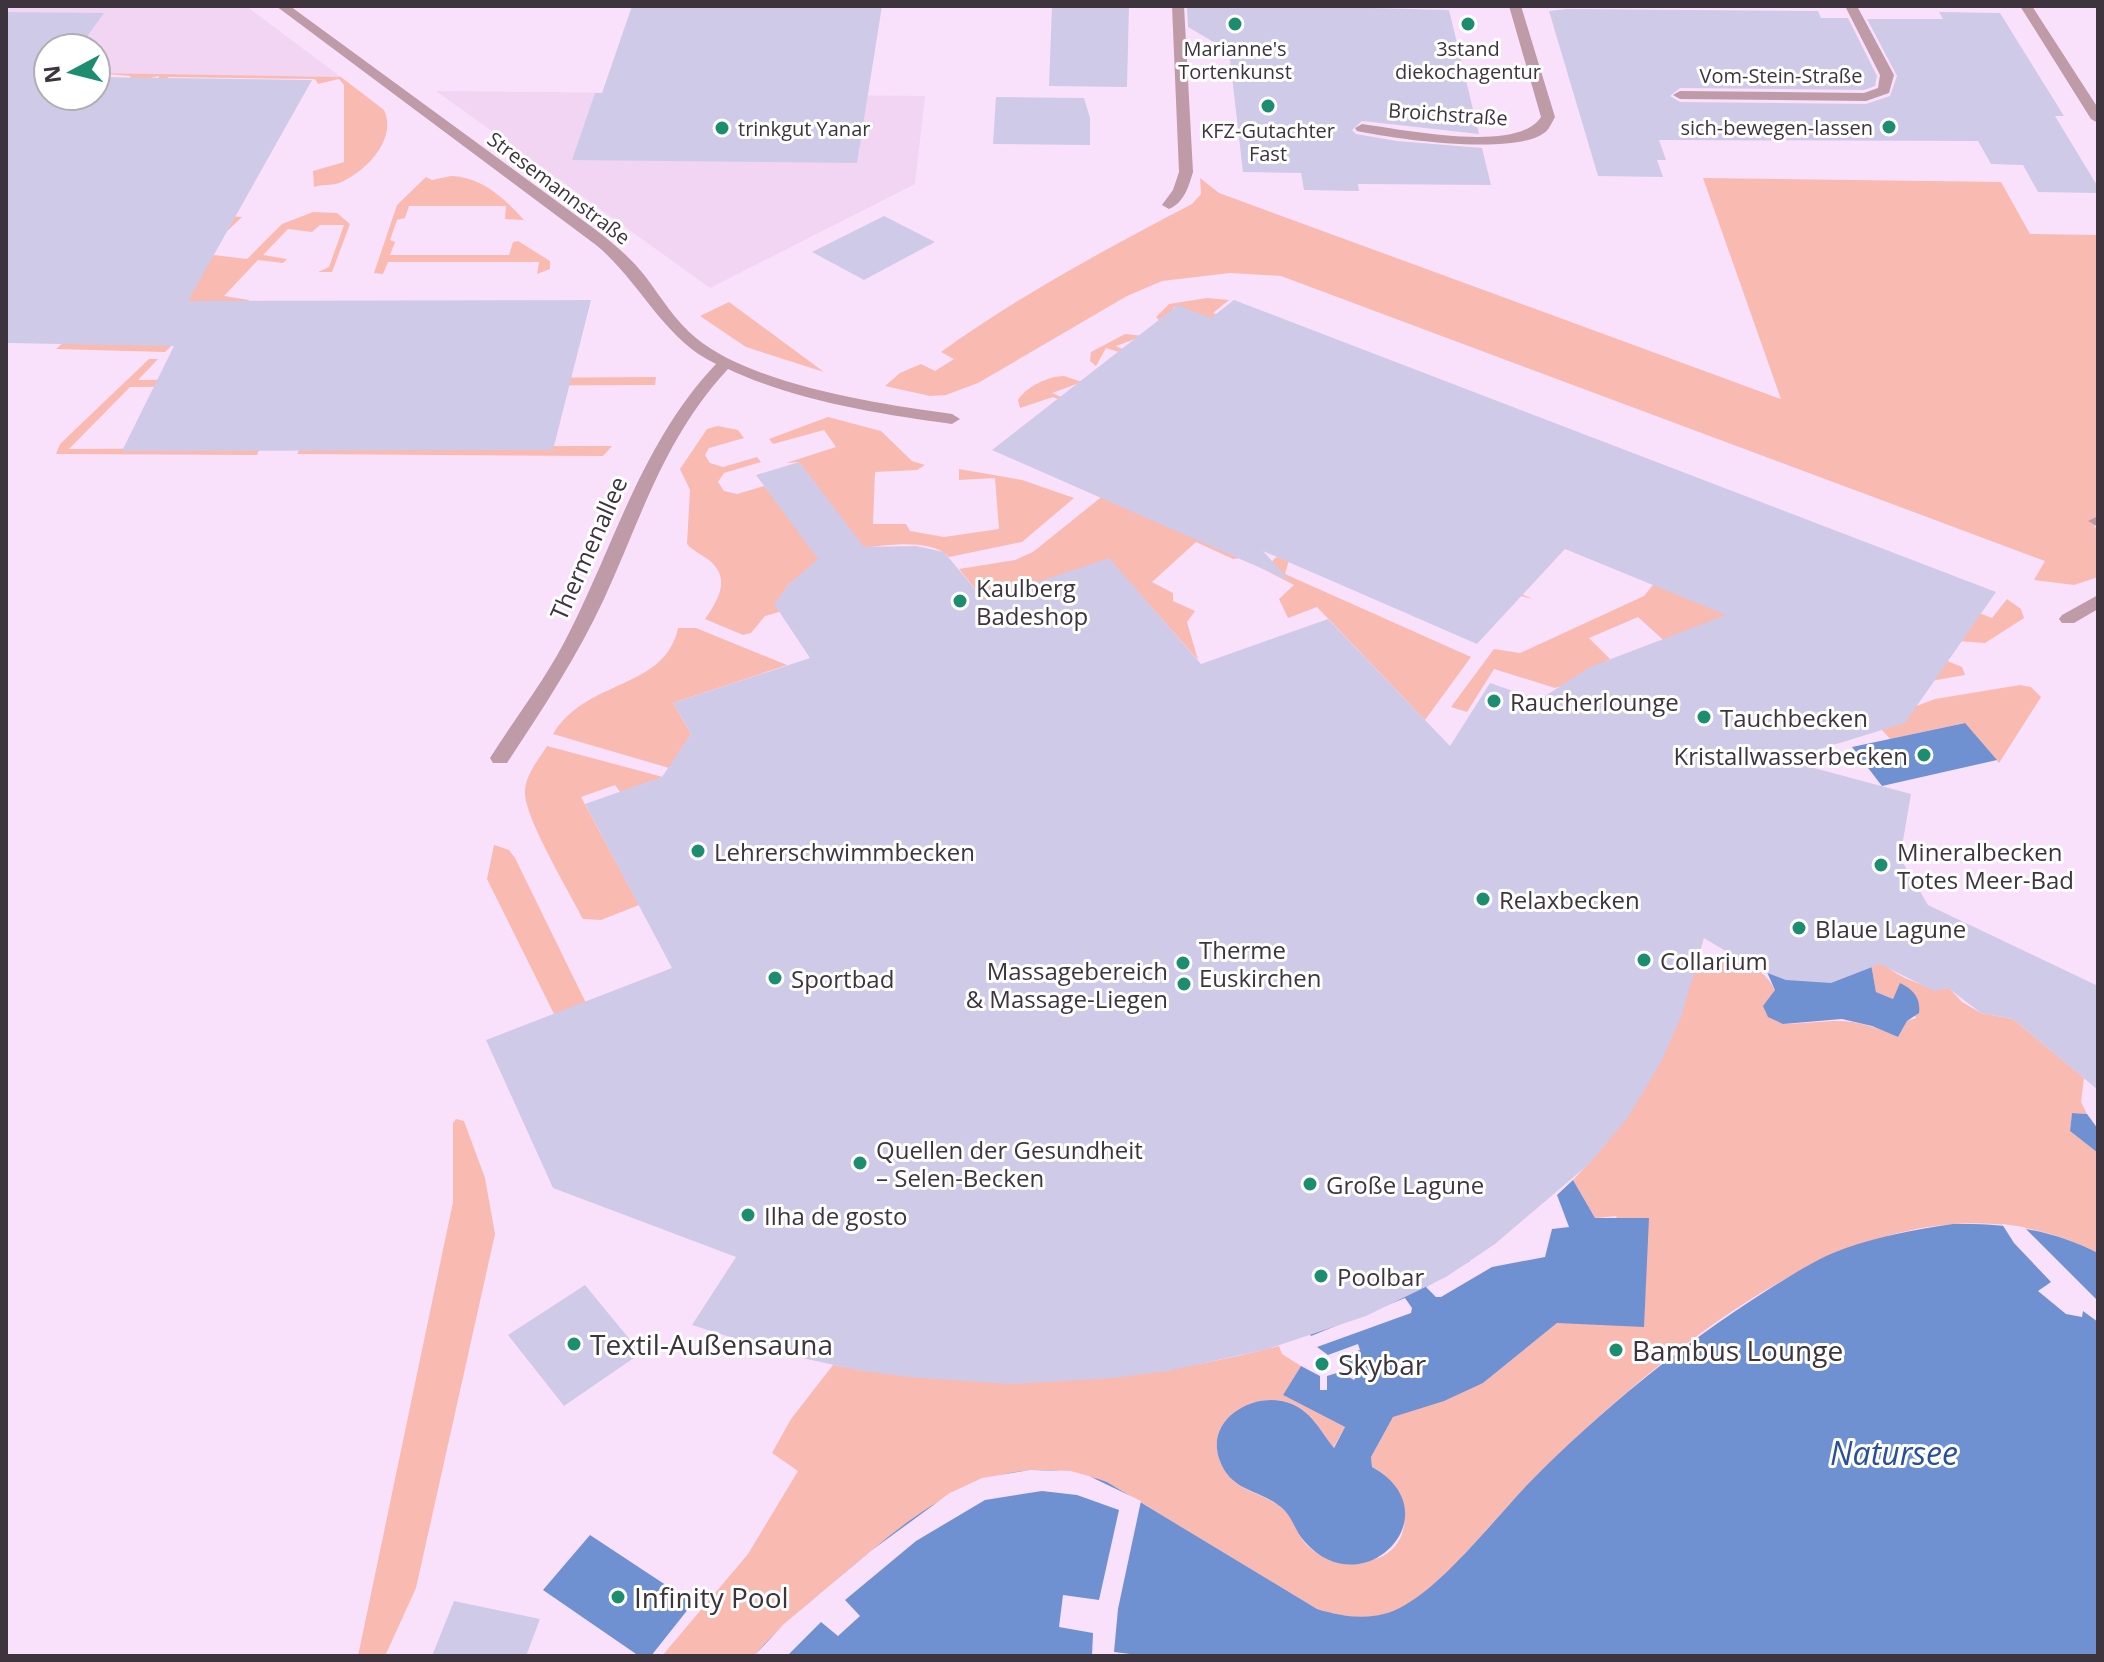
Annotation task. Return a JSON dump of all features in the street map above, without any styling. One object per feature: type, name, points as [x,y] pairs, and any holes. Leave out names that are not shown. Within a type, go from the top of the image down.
[{"type":"street","name":"Stresemannstraße","points":[[282,6],[591,233],[632,270],[690,342],[725,363],[897,411],[952,419]]},
{"type":"street","points":[[1169,205],[1180,191],[1186,172],[1178,6]]},
{"type":"street","name":"Broichstraße","points":[[1362,128],[1447,138],[1514,139],[1540,132],[1547,126],[1548,117],[1515,6]]},
{"type":"street","name":"Vom-Stein-Straße","points":[[1680,95],[1866,97],[1884,90],[1887,75],[1851,6]]},
{"type":"street","points":[[2026,6],[2098,119]]},
{"type":"street","name":"Thermenallee","points":[[500,758],[578,633],[662,442],[691,397],[725,363]]},
{"type":"street","points":[[2068,619],[2098,601]]},
{"type":"shaded area","points":[[6,6],[246,6],[341,77],[112,73],[112,32],[32,32],[32,57],[6,72]]},
{"type":"shaded area","points":[[112,73],[341,77],[384,110],[387,132],[376,154],[359,171],[339,183],[314,187],[313,171],[344,162],[344,85],[339,79],[318,84],[315,79],[168,77],[165,91],[156,104],[159,76],[132,82],[130,76]]},
{"type":"shaded area","points":[[436,91],[925,96],[915,184],[710,288]]},
{"type":"shaded area","points":[[451,176],[482,185],[524,220],[505,219],[506,206],[409,206],[405,218],[397,220],[390,240],[395,242],[390,255],[509,255],[513,242],[518,241],[550,261],[550,269],[537,274],[539,262],[388,262],[383,274],[374,273],[397,205],[426,177],[432,180]]},
{"type":"shaded area","points":[[1200,178],[1219,193],[1781,399],[1703,178],[2001,182],[2030,234],[2098,235],[2098,520],[2094,527],[2098,528],[2098,577],[2074,585],[2034,580],[2045,561],[1281,276],[1230,273],[1162,281],[1127,296],[978,383],[946,395],[930,396],[885,386],[900,373],[921,364],[935,371],[954,359],[941,352],[1001,311],[1192,204],[1201,194]]},
{"type":"shaded area","points":[[313,212],[337,213],[350,224],[332,272],[318,272],[329,267],[344,225],[320,225],[312,232],[288,229],[263,255],[287,259],[283,263],[258,260],[224,296],[249,300],[242,316],[299,316],[305,301],[318,307],[311,325],[301,334],[296,336],[301,322],[196,323],[165,352],[56,349],[87,321],[105,330],[131,312],[109,300],[116,296],[137,306],[195,251],[175,239],[181,236],[202,245],[219,228],[199,218],[208,215],[242,217],[200,257],[210,259],[214,255],[247,259],[282,224]]},
{"type":"shaded area","points":[[1207,298],[1229,300],[1213,313],[1992,618],[2007,599],[2021,609],[2024,618],[1985,643],[1957,641],[1189,313],[1174,307],[1164,325],[1156,317],[1169,304]]},
{"type":"shaded area","points":[[729,302],[824,372],[746,347],[700,316]]},
{"type":"shaded area","points":[[1125,334],[1143,336],[1116,346],[1130,353],[1940,658],[1962,667],[1965,675],[1914,684],[1671,647],[1638,617],[1589,638],[1610,659],[1561,686],[1555,688],[1494,669],[1467,712],[1451,707],[1494,649],[1520,653],[1644,596],[1661,575],[1122,353],[1106,348],[1096,366],[1090,361],[1091,352]]},
{"type":"shaded area","points":[[149,359],[158,359],[138,380],[278,379],[274,386],[130,387],[69,449],[249,448],[263,440],[257,455],[56,454],[60,444]]},
{"type":"shaded area","points":[[1064,376],[1082,382],[1052,393],[1533,599],[1516,595],[1053,397],[1020,408],[1018,400],[1032,387]]},
{"type":"shaded area","points":[[656,377],[655,385],[335,386],[338,379]]},
{"type":"shaded area","points":[[828,417],[881,431],[912,461],[925,465],[917,470],[875,472],[873,524],[906,524],[910,531],[944,537],[999,529],[995,478],[959,480],[959,469],[1022,480],[1074,498],[1022,542],[949,557],[941,551],[920,545],[863,548],[799,462],[786,463],[836,447],[824,430],[773,444],[769,439]]},
{"type":"shaded area","points":[[718,426],[738,430],[744,438],[709,448],[705,455],[710,463],[723,467],[757,457],[761,462],[724,473],[718,482],[724,491],[737,494],[764,486],[823,561],[789,584],[777,601],[779,612],[765,616],[751,633],[743,635],[705,619],[718,596],[720,574],[709,560],[687,544],[690,490],[680,469],[707,429]]},
{"type":"shaded area","points":[[302,443],[312,447],[612,446],[603,456],[297,454]]},
{"type":"shaded area","points":[[1105,494],[1241,558],[1233,559],[1196,542],[1152,582],[1173,593],[1173,601],[1195,611],[1187,622],[1198,660],[1109,559],[984,600],[959,569],[1015,560],[1033,552]]},
{"type":"shaded area","points":[[1291,553],[1285,574],[1471,657],[1425,720],[1317,607],[1288,618],[1279,599],[1294,585],[1265,570],[1275,558]]},
{"type":"shaded area","points":[[678,628],[696,628],[787,665],[673,703],[691,734],[669,768],[553,734],[568,716],[585,703],[658,663],[670,648]]},
{"type":"shaded area","points":[[2020,685],[2031,687],[2041,697],[1999,763],[1964,723],[1890,739],[1875,722],[1935,699]]},
{"type":"shaded area","points":[[547,746],[663,777],[620,792],[615,785],[581,797],[639,905],[601,920],[583,919],[539,835],[526,801],[528,778]]},
{"type":"shaded area","points":[[494,845],[509,850],[515,858],[586,1003],[554,1014],[487,879]]},
{"type":"shaded area","points":[[1697,956],[1742,963],[1761,973],[1775,990],[1771,996],[1783,1024],[1852,1022],[1898,1037],[1907,1021],[1916,1018],[1901,984],[1893,999],[1876,992],[1871,964],[1878,956],[1890,969],[1909,980],[1931,987],[1949,988],[1962,1002],[1981,1013],[2013,1019],[2084,1078],[2081,1102],[2087,1114],[2072,1113],[2070,1131],[2098,1153],[2098,1253],[2022,1227],[1945,1225],[1870,1241],[1796,1273],[1726,1315],[1660,1365],[1543,1469],[1440,1579],[1405,1606],[1384,1614],[1351,1616],[1317,1609],[1107,1482],[1070,1471],[1030,1470],[950,1493],[872,1550],[784,1624],[753,1656],[662,1656],[748,1554],[798,1471],[772,1453],[791,1419],[833,1365],[946,1379],[1057,1380],[1168,1369],[1279,1346],[1282,1354],[1301,1366],[1283,1395],[1345,1427],[1333,1448],[1311,1417],[1293,1404],[1279,1400],[1250,1404],[1226,1420],[1219,1432],[1217,1446],[1225,1472],[1240,1486],[1277,1504],[1291,1518],[1304,1542],[1320,1555],[1346,1561],[1372,1560],[1383,1556],[1401,1536],[1403,1510],[1392,1484],[1372,1467],[1371,1457],[1393,1417],[1483,1383],[1557,1323],[1617,1216],[1595,1218],[1573,1180],[1616,1130],[1651,1077],[1678,1019]]},
{"type":"shaded area","points":[[456,1119],[464,1121],[485,1178],[495,1234],[416,1588],[385,1656],[358,1656],[453,1202],[453,1123]]},
{"type":"water","name":"Kristallwasserbecken","points":[[1965,723],[1997,760],[1882,786],[1852,747]]},
{"type":"water","name":"Blaue Lagune","points":[[1762,961],[1871,964],[1876,992],[1893,999],[1900,983],[1915,995],[1919,1013],[1907,1021],[1898,1037],[1872,1026],[1842,1019],[1783,1024],[1768,1017],[1763,1006],[1775,990]]},
{"type":"water","points":[[2072,1113],[2087,1114],[2098,1129],[2098,1153],[2070,1131]]},
{"type":"water","points":[[1573,1180],[1595,1218],[1649,1218],[1644,1327],[1557,1323],[1483,1383],[1444,1401],[1393,1417],[1371,1457],[1372,1467],[1395,1486],[1405,1507],[1403,1528],[1391,1546],[1374,1559],[1352,1565],[1328,1560],[1305,1542],[1277,1504],[1240,1486],[1225,1472],[1217,1446],[1219,1432],[1226,1420],[1249,1404],[1278,1400],[1292,1404],[1311,1418],[1334,1448],[1345,1427],[1283,1395],[1301,1366],[1320,1376],[1320,1390],[1327,1390],[1327,1376],[1340,1372],[1354,1380],[1358,1374],[1345,1367],[1346,1355],[1360,1350],[1358,1344],[1328,1355],[1317,1347],[1411,1313],[1412,1308],[1405,1298],[1311,1336],[1264,1265],[1414,1202],[1470,1261],[1426,1287],[1436,1297],[1441,1297],[1492,1267],[1545,1257],[1552,1229],[1569,1227],[1557,1195]]},
{"type":"water","name":"Natursee","points":[[1953,1224],[2027,1229],[2063,1238],[2098,1253],[2098,1656],[754,1656],[806,1606],[930,1507],[962,1489],[995,1477],[1030,1470],[1067,1472],[1107,1482],[1317,1609],[1362,1617],[1384,1614],[1405,1605],[1437,1581],[1530,1482],[1585,1429],[1673,1356],[1734,1312],[1835,1252],[1885,1236]]},
{"type":"water","name":"Infinity Pool","points":[[590,1535],[693,1603],[651,1656],[639,1656],[543,1590]]},
{"type":"pier","points":[[2002,1224],[2024,1227],[2098,1301],[2098,1322],[2083,1311],[2082,1317],[2066,1314],[2038,1291],[2051,1282],[2014,1243]]},
{"type":"pier","points":[[1030,1470],[1070,1471],[1089,1476],[1141,1501],[1118,1609],[1114,1652],[1146,1656],[1092,1656],[1093,1633],[1059,1627],[1063,1595],[1099,1600],[1119,1510],[1077,1495],[1042,1491],[985,1500],[916,1541],[845,1600],[860,1616],[838,1636],[821,1622],[787,1656],[754,1656],[784,1624],[872,1550],[950,1493],[982,1478]]},
{"type":"building","points":[[632,6],[882,6],[857,163],[572,160],[595,93],[602,93]]},
{"type":"building","points":[[1052,6],[1129,6],[1127,87],[1049,86]]},
{"type":"building","points":[[1187,7],[1449,10],[1479,134],[1362,121],[1352,130],[1356,134],[1397,141],[1482,148],[1491,185],[1358,184],[1359,191],[1304,190],[1301,173],[1243,172],[1229,51],[1188,27]]},
{"type":"building","points":[[1549,11],[1818,11],[1821,18],[1848,18],[1877,76],[1875,86],[1864,90],[1680,88],[1670,96],[1680,102],[1866,104],[1890,96],[1897,76],[1867,19],[1943,19],[1939,12],[2000,13],[2064,116],[2055,116],[2098,187],[2098,193],[2038,192],[2023,165],[1991,164],[1978,141],[1659,140],[1666,160],[1657,160],[1663,177],[1598,176]]},
{"type":"building","points":[[6,12],[104,13],[90,32],[32,32],[32,112],[112,112],[112,77],[312,80],[188,301],[591,300],[553,450],[122,451],[174,346],[6,343]]},
{"type":"building","points":[[996,97],[1084,98],[1090,118],[1090,145],[993,144]]},
{"type":"building","points":[[884,216],[935,242],[864,280],[812,252]]},
{"type":"building","name":"Therme Euskirchen","points":[[1234,300],[1996,592],[1905,723],[1784,760],[1911,794],[1900,858],[1928,905],[2098,986],[2098,1090],[2013,1019],[1981,1013],[1948,988],[1934,991],[1880,964],[1831,983],[1786,980],[1752,967],[1704,938],[1681,1017],[1661,1062],[1628,1117],[1589,1164],[1495,1244],[1446,1277],[1366,1316],[1268,1349],[1168,1371],[1113,1378],[1010,1384],[857,1370],[784,1354],[692,1325],[736,1257],[553,1188],[486,1040],[672,968],[585,804],[662,777],[691,734],[673,703],[810,658],[774,604],[789,584],[818,559],[756,475],[799,462],[864,547],[916,546],[944,552],[984,600],[1109,558],[1201,664],[1328,619],[1450,746],[1490,683],[1539,700],[1590,667],[1726,615],[1565,549],[1477,644],[1263,551],[1290,581],[992,450],[1178,305],[1211,318]]},
{"type":"building","name":"Textil-Außensauna","points":[[585,1285],[641,1353],[564,1406],[508,1335]]},
{"type":"building","points":[[454,1601],[540,1619],[526,1656],[432,1656]]},
{"type":"place","name":"Marianne's Tortenkunst","points":[[1235,24]]},
{"type":"place","name":"3stand diekochagentur","points":[[1468,24]]},
{"type":"place","name":"KFZ-Gutachter Fast","points":[[1268,106]]},
{"type":"place","name":"sich-bewegen-lassen","points":[[1889,127]]},
{"type":"place","name":"trinkgut Yanar","points":[[722,128]]},
{"type":"place","name":"Kaulberg Badeshop","points":[[960,601]]},
{"type":"place","name":"Raucherlounge","points":[[1494,701]]},
{"type":"place","name":"Tauchbecken","points":[[1704,717]]},
{"type":"place","name":"Kristallwasserbecken","points":[[1924,755]]},
{"type":"place","name":"Lehrerschwimmbecken","points":[[698,851]]},
{"type":"place","name":"Mineralbecken Totes Meer-Bad","points":[[1881,865]]},
{"type":"place","name":"Relaxbecken","points":[[1483,899]]},
{"type":"place","name":"Blaue Lagune","points":[[1799,928]]},
{"type":"place","name":"Collarium","points":[[1644,960]]},
{"type":"place","name":"Therme Euskirchen","points":[[1183,963]]},
{"type":"place","name":"Sportbad","points":[[775,978]]},
{"type":"place","name":"Massagebereich & Massage-Liegen","points":[[1184,984]]},
{"type":"place","name":"Quellen der Gesundheit – Selen-Becken","points":[[860,1163]]},
{"type":"place","name":"Große Lagune","points":[[1310,1184]]},
{"type":"place","name":"Ilha de gosto","points":[[748,1215]]},
{"type":"place","name":"Poolbar","points":[[1321,1276]]},
{"type":"place","name":"Textil-Außensauna","points":[[574,1344]]},
{"type":"place","name":"Bambus Lounge","points":[[1616,1350]]},
{"type":"place","name":"Skybar","points":[[1322,1364]]},
{"type":"place","name":"Infinity Pool","points":[[618,1597]]}]
